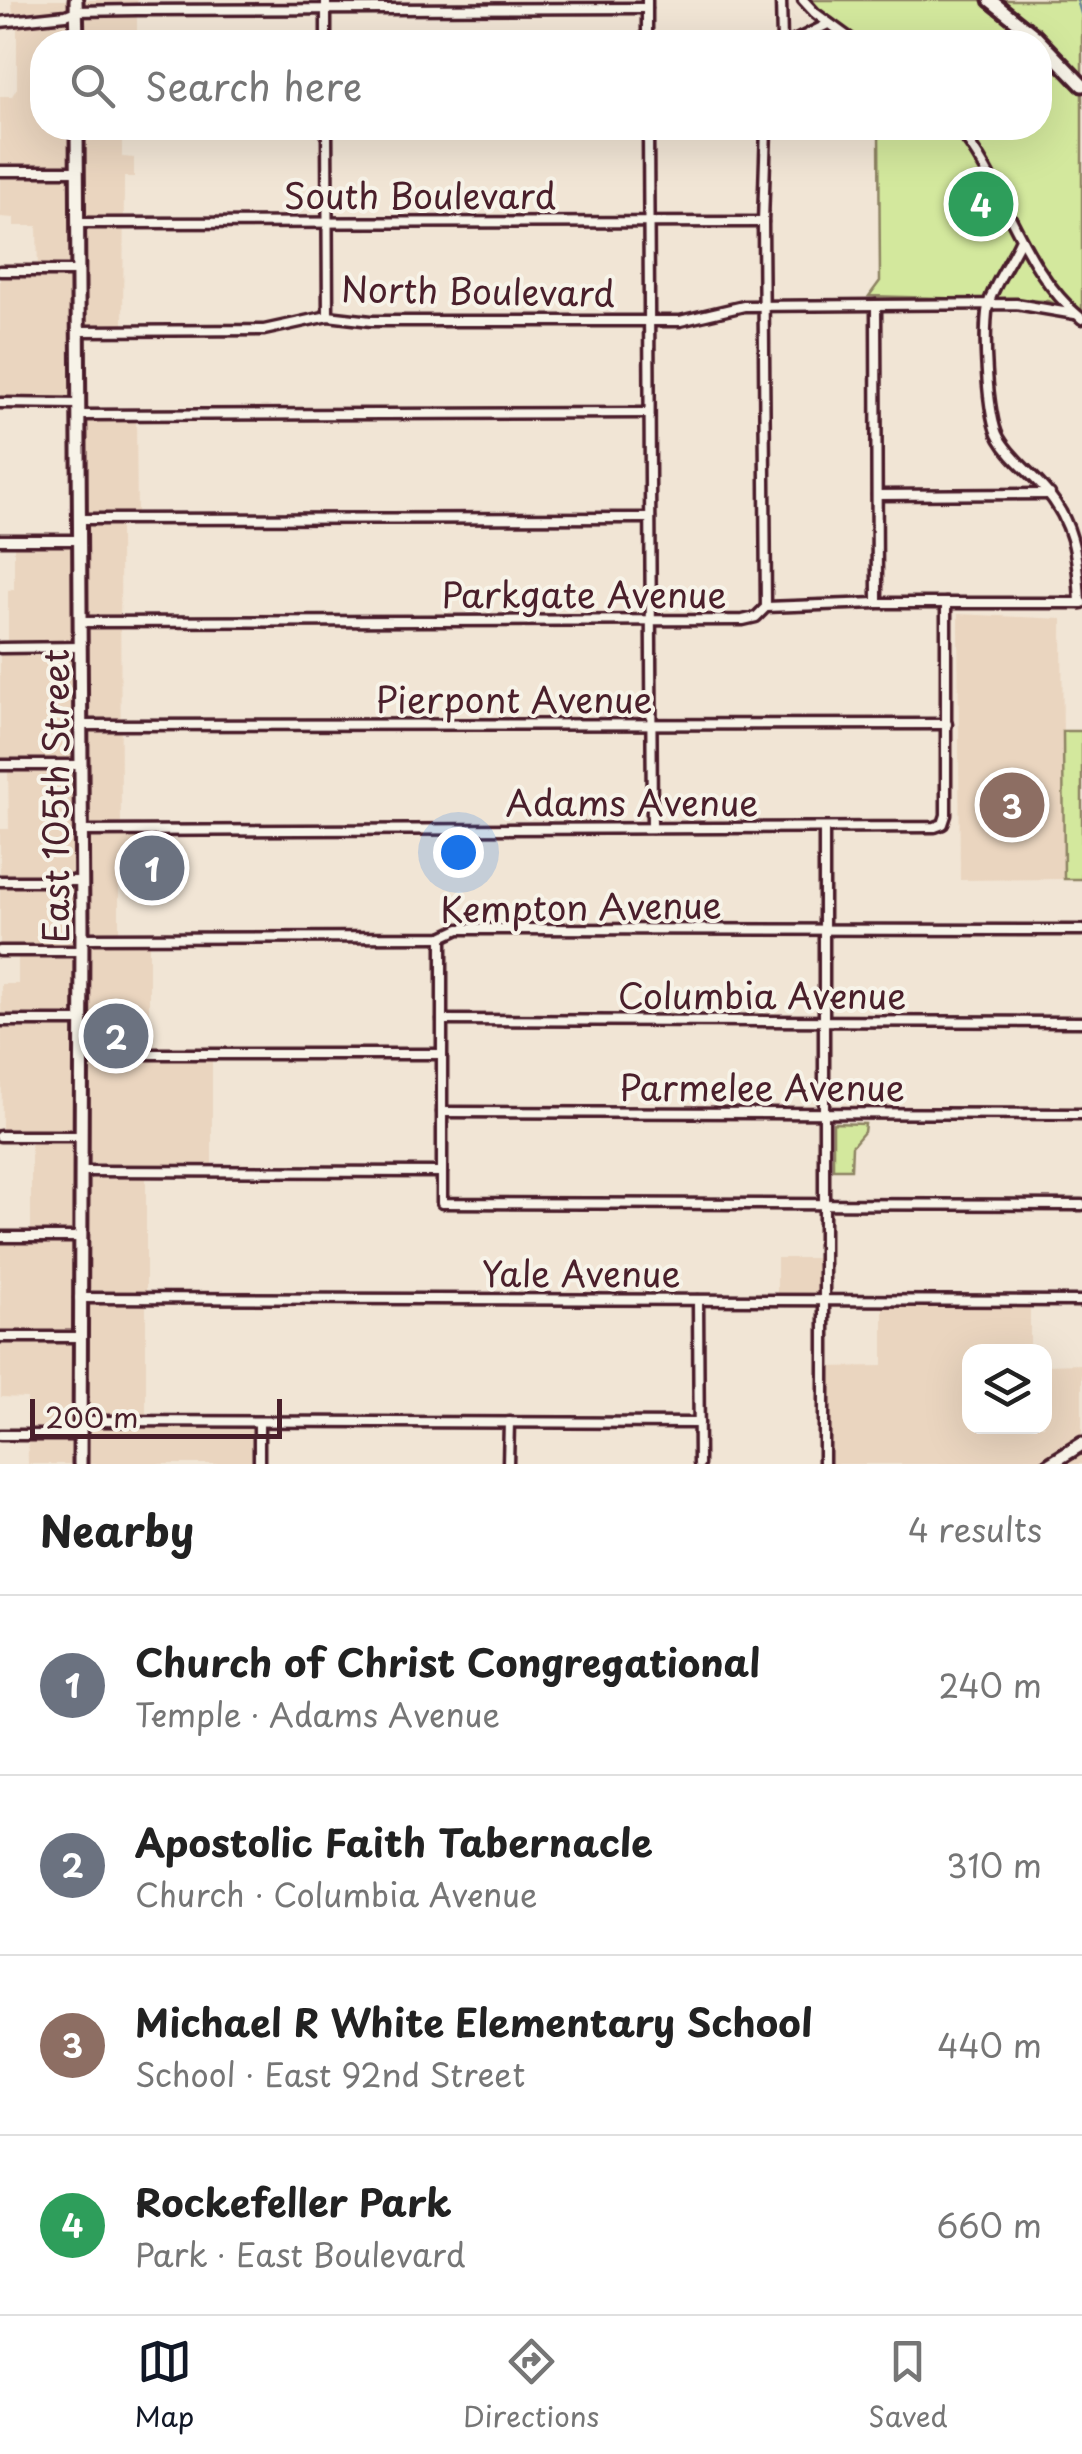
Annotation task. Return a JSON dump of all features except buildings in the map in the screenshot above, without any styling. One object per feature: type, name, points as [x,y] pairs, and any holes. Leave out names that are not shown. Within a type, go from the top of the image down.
[{"type":"main road","points":[[990,0],[1026,30]]},
{"type":"main road","points":[[1052,54],[1082,85]]},
{"type":"main road","name":"East 105th Street","points":[[77,140],[82,725],[80,1464]]},
{"type":"main road","points":[[1050,1464],[1082,1444]]},
{"type":"street","points":[[781,0],[782,30]]},
{"type":"street","points":[[803,0],[837,30]]},
{"type":"street","points":[[326,4],[326,30]]},
{"type":"street","points":[[0,22],[66,15],[76,6],[647,4],[647,30]]},
{"type":"street","points":[[816,30],[828,24]]},
{"type":"street","points":[[327,140],[328,316]]},
{"type":"street","points":[[648,140],[652,828]]},
{"type":"street","points":[[766,140],[766,606]]},
{"type":"street","points":[[966,140],[997,188],[1020,241],[1048,283],[1078,316]]},
{"type":"street","points":[[0,171],[78,171]]},
{"type":"street","name":"South Boulevard","points":[[78,223],[763,222]]},
{"type":"street","points":[[1020,241],[988,304],[988,394],[996,435],[1065,515],[1074,538],[1081,603]]},
{"type":"street","points":[[0,271],[78,271]]},
{"type":"street","name":"North Boulevard","points":[[78,330],[264,330],[328,316],[371,320],[680,321],[718,311],[764,306],[988,304],[1041,306],[1078,316]]},
{"type":"street","points":[[876,305],[877,603]]},
{"type":"street","points":[[0,403],[79,410],[649,413]]},
{"type":"street","points":[[877,495],[1050,494]]},
{"type":"street","points":[[80,519],[650,518]]},
{"type":"street","points":[[0,540],[80,540]]},
{"type":"street","points":[[946,603],[947,724]]},
{"type":"street","name":"Parkgate Avenue","points":[[81,622],[743,620],[756,616],[766,606],[1081,603]]},
{"type":"street","points":[[0,648],[81,647]]},
{"type":"street","name":"Pierpont Avenue","points":[[82,725],[947,724]]},
{"type":"street","name":"Adams Avenue","points":[[82,832],[935,827],[943,824],[946,814],[947,724]]},
{"type":"street","points":[[0,765],[81,765]]},
{"type":"street","points":[[824,828],[824,1464]]},
{"type":"street","points":[[0,881],[82,880]]},
{"type":"street","name":"Kempton Avenue","points":[[0,951],[82,945],[442,937],[459,929],[1082,930]]},
{"type":"street","points":[[442,937],[442,1203],[1082,1205]]},
{"type":"street","name":"Columbia Avenue","points":[[442,1020],[1082,1022]]},
{"type":"street","points":[[0,1021],[80,1021]]},
{"type":"street","points":[[81,1054],[441,1054]]},
{"type":"street","name":"Parmelee Avenue","points":[[442,1112],[1082,1114]]},
{"type":"street","points":[[0,1136],[81,1136]]},
{"type":"street","points":[[82,1172],[442,1172]]},
{"type":"street","points":[[0,1237],[81,1237]]},
{"type":"street","name":"Yale Avenue","points":[[79,1298],[1082,1301]]},
{"type":"street","points":[[698,1300],[699,1464]]},
{"type":"street","points":[[0,1337],[79,1337]]},
{"type":"street","points":[[0,1435],[259,1422],[699,1423]]},
{"type":"street","points":[[259,1422],[259,1464]]},
{"type":"street","points":[[508,1422],[508,1464]]},
{"type":"shaded area","points":[[12,0],[137,0],[137,30],[30,30],[30,140],[122,140],[122,157],[134,158],[134,177],[124,177],[123,331],[79,331],[79,404],[0,403],[0,271],[38,270],[37,226],[14,226],[14,218],[0,217],[0,96],[12,96],[17,88],[17,21],[13,21]]},
{"type":"shaded area","points":[[79,415],[136,415],[137,519],[120,519],[121,830],[167,831],[167,885],[119,885],[119,937],[149,937],[149,1054],[212,1054],[212,1171],[146,1172],[146,1421],[259,1422],[259,1464],[28,1464],[27,1398],[1,1397],[0,1237],[31,1236],[31,1137],[2,1136],[1,984],[18,984],[18,952],[0,951],[0,829],[9,829],[8,766],[0,765],[0,648],[8,647],[8,590],[14,589],[14,540],[79,540]]},
{"type":"shaded area","points":[[958,614],[1062,619],[1064,879],[960,880]]},
{"type":"shaded area","points":[[777,1258],[824,1258],[824,1301],[777,1300]]},
{"type":"shaded area","points":[[883,1301],[1030,1301],[1030,1344],[962,1344],[962,1434],[1052,1434],[1052,1365],[1082,1364],[1082,1464],[824,1464],[824,1367],[883,1366]]},
{"type":"green space","points":[[812,0],[1082,0],[1082,320],[1049,301],[869,296],[880,281],[879,140],[1052,140],[1052,30],[837,30],[828,24]]},
{"type":"green space","points":[[1063,731],[1082,731],[1082,879],[1064,879]]},
{"type":"green space","points":[[833,1123],[865,1124],[864,1132],[852,1146],[851,1169],[833,1169]]},
{"type":"waterway","points":[[1077,0],[1082,17]]},
{"type":"place","name":"Rockefeller Park","points":[[981,204]]},
{"type":"place","name":"Michael R White Elementary School","points":[[1012,805]]},
{"type":"place","name":"Church of Christ Congregational","points":[[152,868]]},
{"type":"place","name":"Apostolic Faith Tabernacle","points":[[116,1036]]}]
